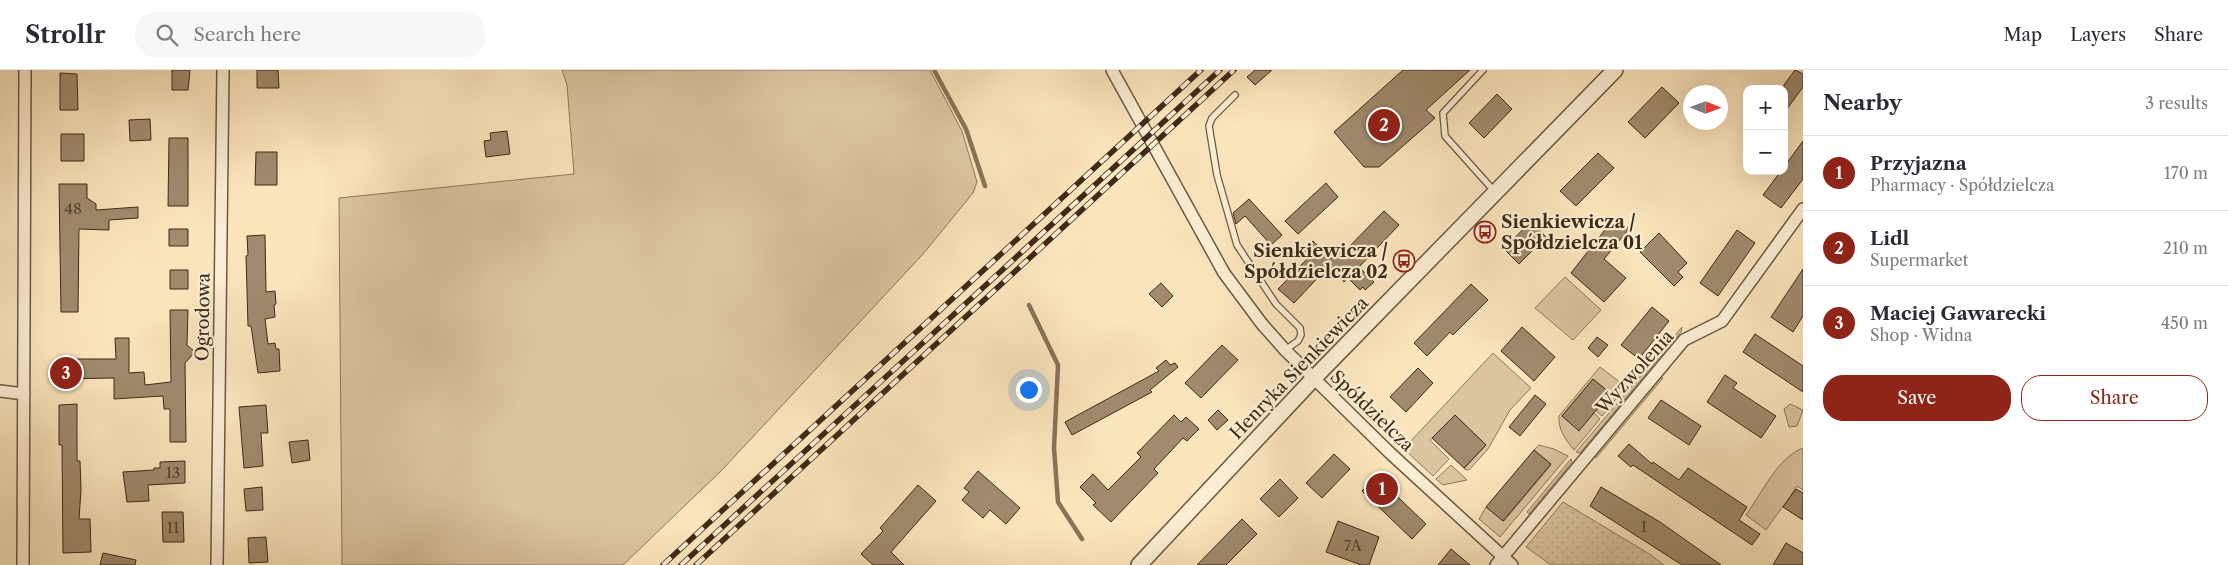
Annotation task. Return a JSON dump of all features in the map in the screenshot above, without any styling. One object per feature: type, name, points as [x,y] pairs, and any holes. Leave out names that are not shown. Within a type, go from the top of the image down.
[{"type":"street","points":[[23,565],[25,70]]},
{"type":"street","name":"Ogrodowa","points":[[217,565],[223,70]]},
{"type":"street","name":"Spółdzielcza","points":[[1112,70],[1224,273],[1262,324],[1285,350],[1499,561],[1512,565]]},
{"type":"street","name":"Henryka Sienkiewicza","points":[[1139,565],[1314,378],[1614,70]]},
{"type":"street","name":"Wyzwolenia","points":[[1499,561],[1684,340],[1722,321],[1803,209]]},
{"type":"street","points":[[0,391],[24,394]]},
{"type":"lane","points":[[1483,70],[1443,113],[1445,136],[1495,192]]},
{"type":"lane","points":[[1235,95],[1212,118],[1209,126],[1215,166],[1237,246],[1276,304],[1300,328],[1301,335],[1298,341],[1285,350]]},
{"type":"shaded area","points":[[562,70],[930,70],[962,131],[977,182],[973,193],[923,254],[722,470],[623,565],[342,565],[339,198],[574,174],[567,85]]},
{"type":"shaded area","points":[[1565,277],[1601,310],[1573,340],[1535,308]]},
{"type":"shaded area","points":[[1682,327],[1681,332],[1580,453],[1576,452]]},
{"type":"shaded area","points":[[1493,353],[1531,388],[1510,410],[1488,449],[1469,470],[1464,469],[1486,445],[1455,415],[1430,440],[1449,459],[1433,476],[1406,451],[1410,442]]},
{"type":"shaded area","points":[[1600,367],[1626,387],[1602,416],[1596,411],[1610,393],[1593,379],[1562,416],[1579,430],[1594,413],[1600,419],[1574,450],[1563,434],[1559,416]]},
{"type":"shaded area","points":[[1660,378],[1663,378],[1596,458],[1595,455]]},
{"type":"shaded area","points":[[1790,404],[1803,410],[1797,426],[1789,427],[1784,409]]},
{"type":"shaded area","points":[[1539,445],[1554,449],[1568,456],[1500,537],[1479,519],[1486,507],[1504,521],[1551,465],[1534,450]]},
{"type":"shaded area","points":[[1803,448],[1803,490],[1797,486],[1766,530],[1746,515],[1778,468],[1785,460]]},
{"type":"shaded area","points":[[1571,459],[1572,462],[1529,514],[1527,512]]},
{"type":"shaded area","points":[[1451,465],[1467,480],[1443,485],[1436,479]]},
{"type":"shaded area","points":[[1563,502],[1651,555],[1664,565],[1551,565],[1526,547]]},
{"type":"building","points":[[172,70],[190,70],[188,90],[172,90]]},
{"type":"building","points":[[257,70],[278,70],[279,88],[257,88]]},
{"type":"building","points":[[1255,70],[1272,70],[1255,85],[1247,77]]},
{"type":"building","points":[[1403,70],[1470,70],[1426,110],[1435,118],[1379,167],[1364,167],[1334,132]]},
{"type":"building","points":[[1795,70],[1803,74],[1803,87],[1788,108],[1788,85],[1784,85]]},
{"type":"building","points":[[60,73],[77,74],[78,110],[60,110]]},
{"type":"building","points":[[1662,87],[1679,103],[1645,138],[1628,122]]},
{"type":"building","points":[[1497,94],[1512,109],[1484,138],[1469,123]]},
{"type":"building","points":[[150,119],[151,140],[130,141],[129,120]]},
{"type":"building","points":[[507,131],[510,154],[486,157],[484,141],[491,140],[490,133]]},
{"type":"building","points":[[61,134],[84,134],[84,161],[61,161]]},
{"type":"building","points":[[169,138],[188,138],[188,206],[168,206]]},
{"type":"building","points":[[1803,141],[1803,179],[1781,208],[1763,195],[1778,175],[1788,175],[1788,162]]},
{"type":"building","points":[[256,152],[277,152],[277,185],[255,185]]},
{"type":"building","points":[[1598,153],[1614,168],[1576,206],[1560,191]]},
{"type":"building","points":[[1326,183],[1338,197],[1298,234],[1285,221]]},
{"type":"building","points":[[59,184],[87,184],[87,198],[96,204],[96,210],[138,207],[138,218],[109,220],[109,230],[79,229],[78,312],[61,312]]},
{"type":"building","points":[[1249,199],[1282,235],[1271,245],[1245,216],[1236,224],[1233,213]]},
{"type":"building","points":[[1384,211],[1399,225],[1359,267],[1374,282],[1365,290],[1363,287],[1360,290],[1348,278],[1344,282],[1329,266],[1294,303],[1278,289],[1307,259],[1301,253],[1313,241],[1331,259],[1340,250],[1343,253]]},
{"type":"building","points":[[1615,217],[1629,229],[1604,259],[1626,278],[1604,302],[1571,273]]},
{"type":"building","points":[[1531,221],[1546,237],[1519,264],[1504,249]]},
{"type":"building","points":[[169,229],[188,229],[188,246],[169,246]]},
{"type":"building","points":[[1737,230],[1755,243],[1718,296],[1700,283]]},
{"type":"building","points":[[1659,233],[1687,263],[1678,272],[1683,277],[1674,286],[1640,252]]},
{"type":"building","points":[[265,235],[266,292],[275,291],[276,304],[274,305],[275,317],[265,319],[268,344],[275,343],[276,349],[279,349],[280,371],[258,373],[251,326],[248,326],[247,236]]},
{"type":"building","points":[[1803,269],[1803,316],[1793,332],[1771,317]]},
{"type":"building","points":[[170,270],[188,270],[188,289],[170,289]]},
{"type":"building","points":[[1161,283],[1173,296],[1162,307],[1149,294]]},
{"type":"building","points":[[1471,284],[1488,300],[1453,335],[1450,332],[1427,356],[1414,343]]},
{"type":"building","points":[[1652,307],[1669,321],[1639,359],[1621,345]]},
{"type":"building","points":[[170,310],[188,310],[187,345],[195,352],[185,363],[186,442],[170,442],[170,409],[164,409],[163,396],[114,399],[114,378],[57,379],[57,359],[116,359],[115,338],[129,338],[129,373],[144,372],[145,385],[171,382]]},
{"type":"building","points":[[1522,327],[1555,357],[1534,381],[1501,351]]},
{"type":"building","points":[[1755,334],[1803,366],[1803,392],[1743,352]]},
{"type":"building","points":[[1597,337],[1608,345],[1598,357],[1588,348]]},
{"type":"building","points":[[1222,345],[1238,360],[1201,398],[1185,383]]},
{"type":"building","points":[[1166,360],[1170,365],[1175,363],[1178,367],[1150,390],[1152,392],[1072,435],[1065,422],[1159,371],[1156,368]]},
{"type":"building","points":[[1418,368],[1433,383],[1406,412],[1390,397]]},
{"type":"building","points":[[1725,375],[1737,383],[1733,388],[1776,416],[1761,438],[1707,402]]},
{"type":"building","points":[[1593,379],[1610,393],[1579,431],[1562,416]]},
{"type":"building","points":[[1535,395],[1546,404],[1520,436],[1509,427]]},
{"type":"building","points":[[1661,400],[1701,426],[1689,445],[1648,418]]},
{"type":"building","points":[[77,404],[77,461],[80,461],[81,490],[79,519],[90,519],[91,552],[63,553],[62,445],[59,445],[59,405]]},
{"type":"building","points":[[266,405],[268,433],[261,433],[263,466],[244,468],[239,407]]},
{"type":"building","points":[[1218,410],[1228,420],[1217,430],[1208,420]]},
{"type":"building","points":[[1174,415],[1181,422],[1186,417],[1199,429],[1187,441],[1183,438],[1154,469],[1158,473],[1111,522],[1093,505],[1096,503],[1080,487],[1093,474],[1108,490],[1141,457],[1137,453]]},
{"type":"building","points":[[1455,415],[1486,445],[1464,468],[1432,438]]},
{"type":"building","points":[[308,440],[310,460],[292,463],[289,442]]},
{"type":"building","points":[[1629,444],[1652,464],[1653,462],[1679,480],[1688,468],[1747,507],[1739,520],[1760,534],[1752,545],[1633,465],[1631,467],[1618,456]]},
{"type":"building","points":[[1534,450],[1551,464],[1503,521],[1486,507]]},
{"type":"building","points":[[1334,454],[1350,469],[1322,498],[1306,483]]},
{"type":"building","points":[[185,461],[185,483],[148,485],[149,501],[127,502],[123,472],[154,470],[154,468],[160,468],[160,462]]},
{"type":"building","points":[[978,471],[1020,508],[1006,524],[990,510],[983,518],[962,500],[969,492],[964,488]]},
{"type":"building","points":[[1376,476],[1426,524],[1412,539],[1362,491]]},
{"type":"building","points":[[1280,479],[1298,498],[1279,517],[1260,499]]},
{"type":"building","points":[[918,485],[936,501],[891,552],[904,565],[873,565],[861,554],[883,531],[880,528]]},
{"type":"building","points":[[262,487],[263,510],[246,511],[244,489]]},
{"type":"building","points":[[1601,487],[1660,522],[1721,565],[1682,565],[1590,506]]},
{"type":"building","points":[[1796,489],[1803,493],[1803,520],[1783,507]]},
{"type":"building","points":[[162,512],[183,512],[184,542],[163,542]]},
{"type":"building","points":[[1242,519],[1257,534],[1226,565],[1197,565]]},
{"type":"building","points":[[1338,521],[1379,537],[1369,565],[1361,565],[1326,552]]},
{"type":"building","points":[[266,537],[268,562],[249,563],[248,538]]},
{"type":"building","points":[[1786,543],[1803,553],[1803,565],[1773,565]]},
{"type":"building","points":[[1451,549],[1470,565],[1438,565]]},
{"type":"building","points":[[103,553],[136,560],[135,565],[100,565]]},
{"type":"waterway","points":[[934,70],[966,129],[985,186]]},
{"type":"waterway","points":[[1029,305],[1058,365],[1054,448],[1058,502],[1082,539]]},
{"type":"railway","points":[[663,565],[1201,70]]},
{"type":"railway","points":[[681,565],[1220,70]]},
{"type":"railway","points":[[696,565],[1234,70]]},
{"type":"place","name":"Lidl","points":[[1384,125]]},
{"type":"place","name":"Sienkiewicza / Spółdzielcza 01","points":[[1485,232]]},
{"type":"place","name":"Sienkiewicza / Spółdzielcza 02","points":[[1404,261]]},
{"type":"place","name":"Maciej Gawarecki","points":[[66,373]]},
{"type":"place","name":"Przyjazna","points":[[1382,489]]}]
